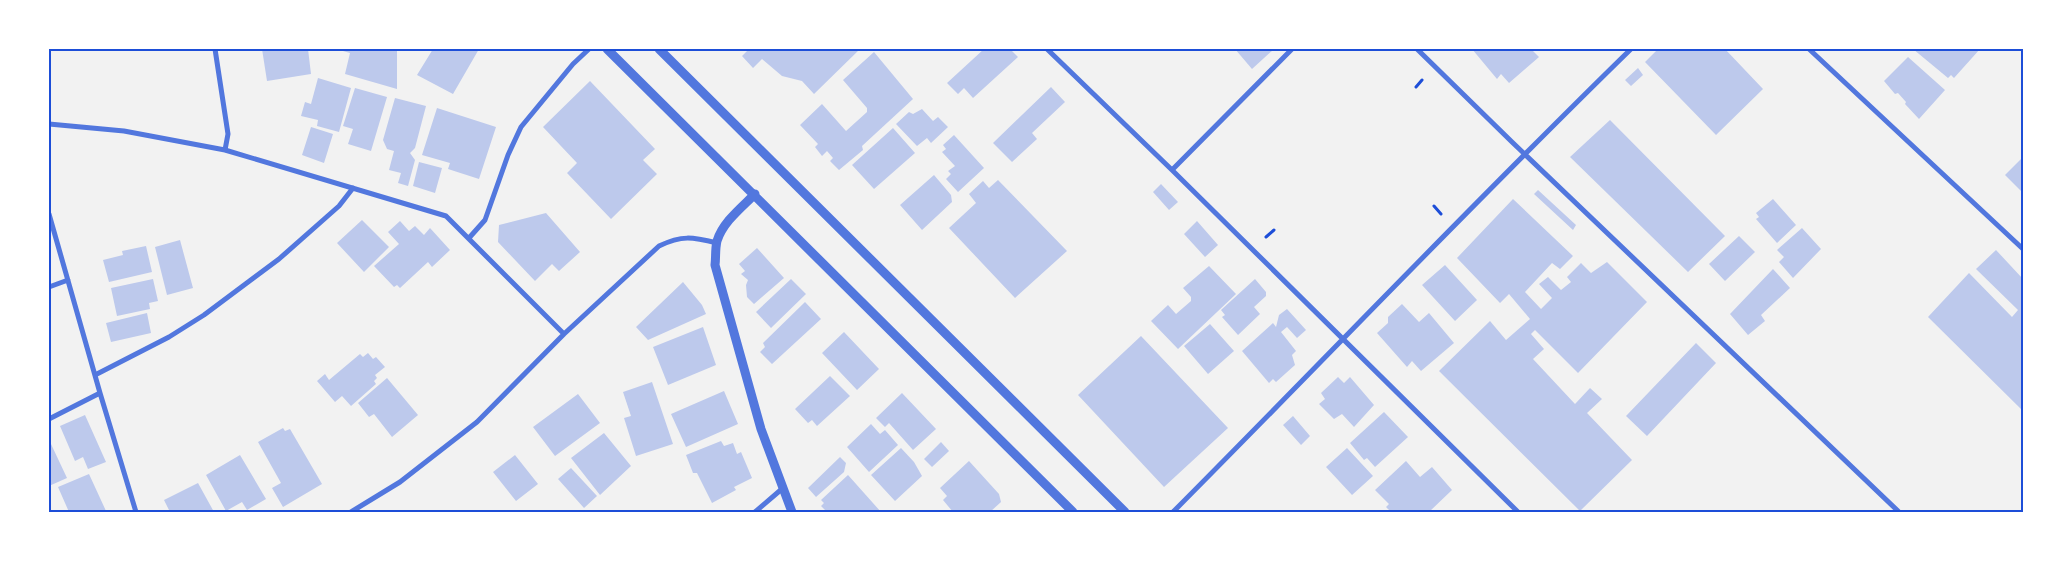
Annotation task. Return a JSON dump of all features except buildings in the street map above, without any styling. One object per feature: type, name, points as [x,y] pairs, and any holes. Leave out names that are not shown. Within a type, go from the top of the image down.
[{"type":"street","points":[[216,49],[228,134],[225,150]]},
{"type":"street","points":[[469,238],[485,220],[508,155],[521,127],[573,64],[589,49]]},
{"type":"street","points":[[607,49],[1073,512]]},
{"type":"street","points":[[659,49],[1125,512]]},
{"type":"street","points":[[1047,49],[1518,512]]},
{"type":"street","points":[[1172,170],[1292,49]]},
{"type":"street","points":[[1417,49],[1899,512]]},
{"type":"street","points":[[1173,512],[1344,340],[1524,153],[1630,49]]},
{"type":"street","points":[[1809,49],[2023,249]]},
{"type":"street","points":[[49,124],[124,131],[225,150],[446,216],[564,334]]},
{"type":"street","points":[[95,375],[169,337],[204,315],[279,260],[339,206],[353,188]]},
{"type":"street","points":[[754,194],[732,217],[721,233],[717,243],[715,266],[761,429],[792,512]]},
{"type":"street","points":[[49,214],[136,511],[130,512]]},
{"type":"street","points":[[351,512],[400,482],[477,422],[564,334],[659,246],[675,239],[693,237],[717,243]]},
{"type":"street","points":[[49,286],[68,280]]},
{"type":"street","points":[[49,419],[100,393]]},
{"type":"street","points":[[756,512],[783,488]]}]
